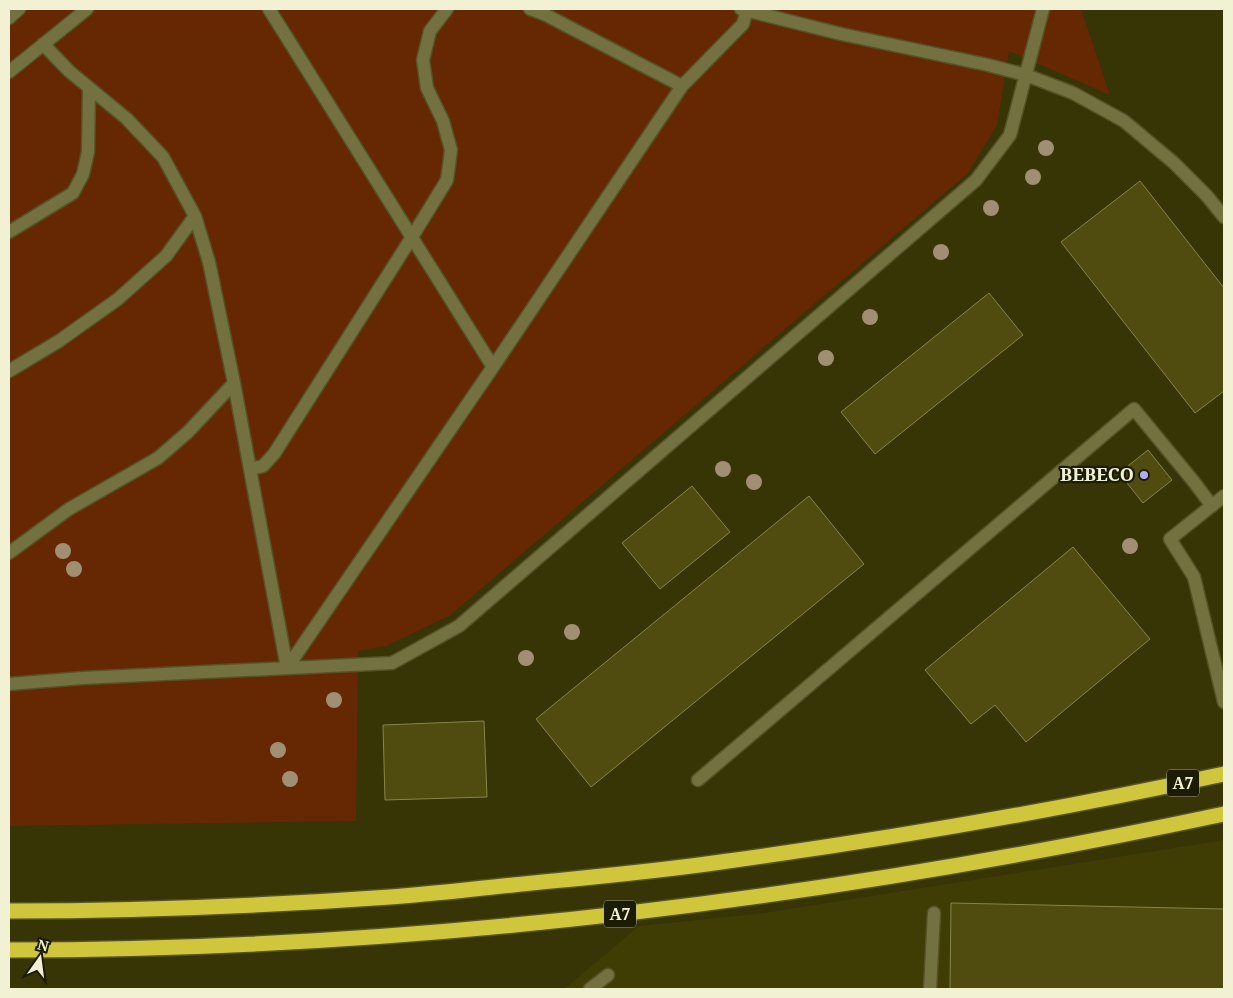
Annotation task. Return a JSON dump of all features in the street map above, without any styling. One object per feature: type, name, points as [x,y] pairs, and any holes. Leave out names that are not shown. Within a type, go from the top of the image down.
[{"type":"highway","name":"A7","points":[[9,911],[144,909],[392,897],[618,875],[844,844],[991,820],[1142,792],[1224,774]]},
{"type":"highway","name":"A7","points":[[9,950],[153,948],[385,936],[614,914],[856,883],[1129,834],[1224,814]]},
{"type":"street","points":[[9,18],[19,9]]},
{"type":"street","points":[[10,69],[87,9]]},
{"type":"street","points":[[269,9],[493,367]]},
{"type":"street","points":[[251,469],[263,466],[274,454],[447,180],[450,150],[443,121],[427,88],[422,60],[430,31],[447,9]]},
{"type":"street","points":[[530,9],[546,15],[682,86]]},
{"type":"street","points":[[287,668],[682,86],[743,24],[745,9],[841,34],[1026,75],[1073,93],[1124,121],[1174,164],[1207,196],[1224,217]]},
{"type":"street","points":[[9,684],[82,678],[392,663],[459,626],[976,180],[1010,135],[1044,9]]},
{"type":"street","points":[[43,44],[89,89],[127,119],[163,157],[195,216],[210,262],[251,469],[287,668]]},
{"type":"street","points":[[9,232],[73,194],[83,174],[88,152],[89,89]]},
{"type":"street","points":[[9,371],[59,341],[118,299],[166,256],[195,216]]},
{"type":"street","points":[[9,553],[69,509],[158,458],[188,432],[234,383]]},
{"type":"street","points":[[698,780],[1134,408],[1212,506]]},
{"type":"street","points":[[1224,496],[1170,539],[1194,577],[1224,702]]},
{"type":"street","points":[[930,989],[934,913]]},
{"type":"street","points":[[590,989],[608,975]]},
{"type":"shaded area","points":[[9,9],[1081,9],[1110,95],[1009,51],[997,125],[968,173],[449,616],[386,646],[358,651],[356,821],[9,826]]},
{"type":"shaded area","points":[[1224,840],[1224,989],[564,989],[639,926],[764,913]]},
{"type":"building","points":[[1140,181],[1224,288],[1224,391],[1195,413],[1061,242]]},
{"type":"building","points":[[989,293],[1023,335],[875,454],[841,412]]},
{"type":"building","points":[[1148,450],[1172,480],[1143,503],[1119,473]]},
{"type":"building","points":[[692,486],[730,532],[660,589],[622,543]]},
{"type":"building","points":[[809,496],[864,564],[591,787],[536,719]]},
{"type":"building","points":[[1073,547],[1150,639],[1026,742],[995,705],[971,724],[925,670]]},
{"type":"building","points":[[484,721],[487,797],[385,800],[383,725]]},
{"type":"building","points":[[951,903],[1224,909],[1224,989],[950,989]]},
{"type":"place","name":"BEBECO","points":[[1144,475]]}]
